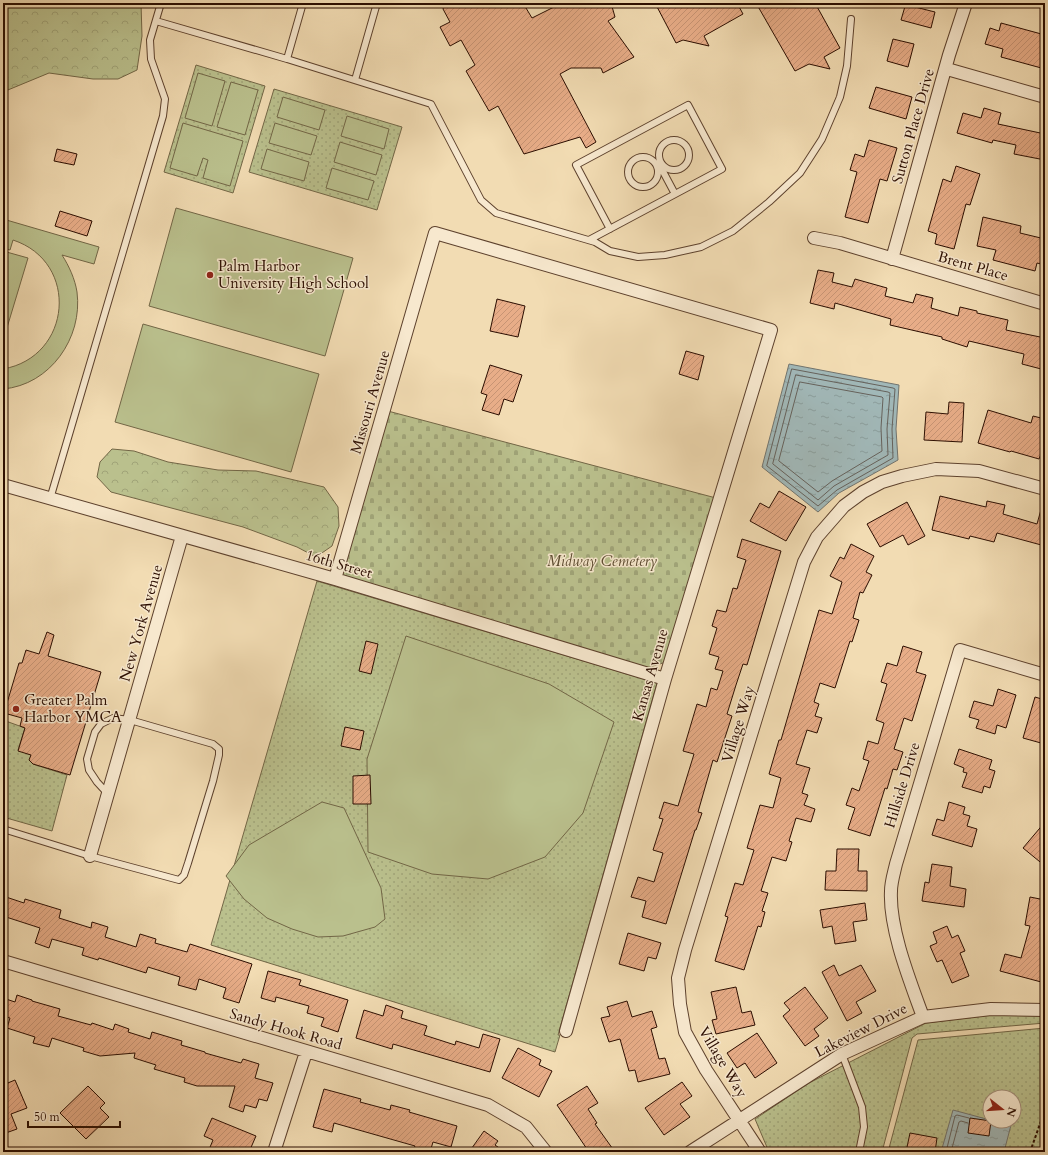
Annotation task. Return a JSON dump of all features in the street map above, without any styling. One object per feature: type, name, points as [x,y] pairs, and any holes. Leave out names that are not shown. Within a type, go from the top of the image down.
[{"type":"street","name":"Sutton Place Drive","points":[[892,259],[947,68],[949,55],[966,3]]},
{"type":"street","points":[[947,68],[1045,97]]},
{"type":"street","name":"Missouri Avenue","points":[[335,580],[435,233],[771,330]]},
{"type":"street","name":"Brent Place","points":[[814,238],[840,243],[1045,304]]},
{"type":"street","name":"Kansas Avenue","points":[[566,1031],[665,679],[771,330]]},
{"type":"street","name":"Village Way","points":[[760,1152],[706,1070],[685,1032],[680,1004],[678,978],[804,562],[817,537],[844,506],[863,492],[882,482],[936,468],[979,470],[1045,489]]},
{"type":"street","name":"16th Street","points":[[3,485],[335,580],[665,679]]},
{"type":"street","name":"New York Avenue","points":[[90,856],[182,536]]},
{"type":"street","name":"Hillside Drive","points":[[923,1017],[899,944],[894,922],[891,891],[896,864],[960,650],[1045,675]]},
{"type":"street","name":"Sandy Hook Road","points":[[3,961],[488,1105],[526,1127],[546,1152]]},
{"type":"street","name":"Lakeview Drive","points":[[690,1152],[842,1054],[923,1017],[991,1009],[1045,1010]]},
{"type":"street","points":[[274,1152],[306,1052]]},
{"type":"lane","points":[[50,499],[163,116],[165,99],[151,59],[150,40],[161,3]]},
{"type":"lane","points":[[287,59],[303,3]]},
{"type":"lane","points":[[355,80],[377,3]]},
{"type":"lane","points":[[156,21],[287,59],[431,104],[481,200],[496,213],[589,240],[610,251],[638,257],[665,255],[701,247],[733,231],[769,202],[800,172],[822,140],[840,97],[847,66],[850,19]]},
{"type":"lane","points":[[589,240],[610,229],[676,194],[722,169],[688,105],[576,165],[610,229]]},
{"type":"lane","points":[[658,163],[646,158],[636,159],[632,162],[628,170],[630,180],[633,184],[642,188],[651,185],[657,177],[658,172],[658,163],[659,153],[661,148],[668,141],[678,140],[682,142],[689,150],[686,164],[678,169],[669,169],[658,163]]},
{"type":"lane","points":[[658,163],[676,194]]},
{"type":"lane","points":[[3,829],[90,856],[179,880],[184,875],[212,781],[219,755],[219,749],[213,744],[130,720],[113,718],[101,724],[95,732],[87,759],[89,770],[108,794]]},
{"type":"lane","points":[[842,1054],[862,1107],[864,1127],[859,1152]]},
{"type":"path","points":[[1030,1152],[1045,1110]]},
{"type":"green space","points":[[3,3],[141,3],[142,36],[137,70],[118,79],[93,79],[49,73],[3,92]]},
{"type":"green space","points":[[196,65],[265,86],[233,193],[164,172]]},
{"type":"green space","points":[[198,73],[225,81],[212,126],[185,118]]},
{"type":"green space","points":[[231,82],[258,90],[245,135],[217,127]]},
{"type":"green space","points":[[274,89],[402,127],[377,210],[249,172]]},
{"type":"green space","points":[[283,97],[325,110],[319,130],[277,117]]},
{"type":"green space","points":[[347,116],[389,129],[384,149],[341,136]]},
{"type":"green space","points":[[183,123],[243,141],[230,186],[203,178],[208,160],[203,158],[197,176],[170,168]]},
{"type":"green space","points":[[275,123],[317,136],[311,155],[269,143]]},
{"type":"green space","points":[[340,142],[382,155],[376,175],[334,162]]},
{"type":"green space","points":[[267,149],[309,162],[304,181],[261,169]]},
{"type":"green space","points":[[332,168],[374,181],[368,200],[326,188]]},
{"type":"green space","points":[[176,208],[353,258],[325,356],[149,306]]},
{"type":"green space","points":[[3,219],[99,247],[94,264],[62,255],[75,282],[77,292],[77,309],[75,326],[69,342],[60,356],[49,369],[35,379],[20,386],[3,389],[3,369],[26,361],[43,347],[54,329],[59,308],[57,287],[49,268],[35,251],[13,240],[10,250],[3,248]]},
{"type":"green space","points":[[3,251],[28,258],[3,341]]},
{"type":"green space","points":[[143,324],[319,374],[291,472],[115,422]]},
{"type":"green space","name":"Midway Cemetery","points":[[384,410],[716,498],[666,662],[644,669],[336,575]]},
{"type":"green space","points":[[112,449],[134,451],[168,462],[218,470],[256,471],[324,487],[338,507],[339,526],[332,546],[316,557],[297,547],[243,527],[111,492],[97,477],[100,462]]},
{"type":"green space","points":[[317,581],[657,683],[558,1035],[560,1035],[555,1052],[211,945]]},
{"type":"green space","points":[[406,636],[549,684],[614,722],[583,813],[545,857],[488,879],[432,874],[368,852],[367,759]]},
{"type":"green space","points":[[3,720],[25,728],[18,750],[31,755],[30,760],[33,764],[67,775],[52,831],[3,817]]},
{"type":"green space","points":[[322,802],[344,808],[381,888],[385,919],[375,927],[343,936],[318,937],[292,929],[267,918],[244,899],[226,876],[249,845]]},
{"type":"green space","points":[[992,1015],[1045,1016],[1045,1023],[917,1034],[912,1038],[882,1152],[769,1152],[755,1119],[809,1083],[926,1023]]},
{"type":"green space","points":[[1045,1028],[1045,1152],[888,1152],[918,1040]]},
{"type":"water","points":[[789,364],[899,385],[896,429],[898,460],[839,493],[818,512],[762,467]]},
{"type":"water","points":[[953,1110],[982,1118],[982,1129],[1010,1129],[1004,1152],[941,1152]]},
{"type":"building","points":[[445,3],[523,3],[532,18],[562,3],[611,3],[615,17],[608,21],[634,57],[603,73],[601,68],[571,68],[560,74],[596,142],[586,148],[580,137],[524,154],[498,106],[489,111],[466,71],[475,65],[461,40],[450,46],[440,27],[450,22],[443,9]]},
{"type":"building","points":[[655,3],[737,3],[743,14],[704,36],[709,46],[683,40],[676,43]]},
{"type":"building","points":[[756,3],[815,3],[840,48],[824,57],[830,69],[809,64],[795,71]]},
{"type":"building","points":[[906,3],[916,3],[915,7],[935,12],[931,28],[901,20]]},
{"type":"building","points":[[1001,23],[1045,35],[1045,69],[1001,57],[1003,49],[985,44],[990,28],[999,31]]},
{"type":"building","points":[[893,39],[914,44],[908,67],[887,61]]},
{"type":"building","points":[[876,87],[912,97],[906,119],[869,108]]},
{"type":"building","points":[[984,108],[1001,113],[998,124],[1045,134],[1045,160],[1014,154],[1016,145],[993,140],[992,143],[957,133],[963,113],[981,118]]},
{"type":"building","points":[[869,140],[897,148],[887,181],[880,179],[868,223],[845,217],[857,172],[850,170],[855,154],[864,157]]},
{"type":"building","points":[[57,149],[77,154],[74,165],[54,161]]},
{"type":"building","points":[[956,166],[980,174],[970,205],[966,204],[954,249],[935,244],[937,234],[928,231],[943,179],[951,182]]},
{"type":"building","points":[[60,211],[92,221],[87,236],[55,226]]},
{"type":"building","points":[[983,217],[1021,226],[1020,233],[1045,239],[1045,265],[1037,263],[1035,271],[993,260],[996,250],[977,246]]},
{"type":"building","points":[[818,270],[834,273],[832,282],[852,287],[855,279],[887,288],[885,296],[913,303],[916,294],[933,298],[931,308],[958,316],[960,307],[977,311],[977,313],[1008,320],[1006,330],[1045,338],[1045,370],[1022,364],[1024,354],[969,341],[967,347],[942,339],[942,337],[890,325],[891,319],[835,303],[834,309],[810,303]]},
{"type":"building","points":[[497,299],[525,306],[518,337],[490,331]]},
{"type":"building","points":[[686,351],[704,356],[698,380],[679,374]]},
{"type":"building","points":[[490,365],[522,375],[513,402],[504,399],[499,415],[482,410],[487,395],[481,393]]},
{"type":"building","points":[[949,402],[964,403],[962,442],[924,440],[926,412],[948,414]]},
{"type":"building","points":[[988,410],[1031,423],[1033,416],[1045,419],[1045,455],[1041,454],[1039,459],[978,443]]},
{"type":"building","points":[[779,491],[806,507],[786,541],[750,521],[760,503],[769,508]]},
{"type":"building","points":[[940,496],[986,507],[987,501],[1005,505],[1003,514],[1037,524],[1042,506],[1045,506],[1045,546],[997,533],[994,542],[970,536],[969,539],[932,530]]},
{"type":"building","points":[[907,502],[925,536],[908,545],[903,535],[880,547],[867,524]]},
{"type":"building","points":[[742,539],[781,551],[747,665],[743,664],[727,714],[732,716],[717,762],[713,760],[698,812],[702,813],[695,830],[666,924],[642,917],[646,901],[631,897],[638,877],[654,882],[663,853],[653,850],[663,819],[659,818],[664,802],[678,806],[694,754],[683,751],[697,704],[706,707],[711,688],[717,690],[723,671],[715,669],[719,657],[709,654],[717,628],[712,626],[717,610],[726,612],[733,588],[737,589],[746,560],[737,557]]},
{"type":"building","points":[[851,544],[874,556],[866,572],[872,575],[863,593],[860,592],[853,618],[859,620],[852,642],[850,641],[835,688],[820,683],[814,702],[819,704],[815,716],[822,718],[817,733],[807,730],[796,764],[810,768],[802,793],[808,795],[804,805],[815,809],[811,822],[796,818],[789,841],[792,842],[786,861],[772,857],[761,891],[768,893],[762,911],[765,912],[761,927],[758,926],[744,970],[715,961],[728,917],[725,916],[735,883],[743,885],[754,850],[747,848],[760,805],[773,808],[781,778],[769,774],[779,740],[781,740],[819,610],[832,614],[842,582],[830,576],[840,557],[844,559]]},
{"type":"building","points":[[47,632],[54,635],[48,656],[101,672],[70,775],[33,764],[29,760],[31,755],[18,751],[25,728],[20,726],[22,718],[4,713],[19,663],[22,663],[26,650],[39,654]]},
{"type":"building","points":[[366,641],[378,644],[371,674],[359,671]]},
{"type":"building","points":[[903,646],[922,652],[916,672],[926,675],[912,721],[904,718],[894,749],[903,752],[897,770],[893,769],[887,789],[885,788],[870,836],[848,829],[855,808],[846,805],[852,788],[859,791],[869,761],[863,759],[868,741],[878,744],[884,723],[876,720],[887,684],[881,682],[887,663],[897,666]]},
{"type":"building","points":[[998,689],[1016,695],[1006,728],[997,725],[995,734],[976,728],[979,720],[969,717],[974,701],[993,706]]},
{"type":"building","points":[[1035,697],[1045,700],[1045,729],[1041,743],[1023,738]]},
{"type":"building","points":[[345,727],[364,731],[360,750],[341,746]]},
{"type":"building","points":[[959,749],[992,760],[989,769],[995,771],[990,788],[984,786],[982,793],[962,787],[967,773],[963,772],[964,768],[954,764]]},
{"type":"building","points":[[370,775],[371,804],[353,804],[353,776]]},
{"type":"building","points":[[949,802],[965,807],[963,814],[970,816],[967,826],[977,829],[972,847],[932,835],[937,819],[944,821]]},
{"type":"building","points":[[1045,822],[1045,866],[1023,848]]},
{"type":"building","points":[[837,849],[859,849],[858,871],[867,871],[867,891],[825,890],[826,871],[836,871]]},
{"type":"building","points":[[932,864],[952,867],[950,886],[966,889],[964,907],[922,901],[925,882],[929,883]]},
{"type":"building","points":[[3,896],[24,903],[25,899],[61,910],[59,918],[91,928],[92,922],[108,927],[105,937],[136,947],[140,934],[156,939],[155,943],[187,952],[190,944],[252,964],[239,1003],[223,998],[226,988],[199,979],[196,990],[178,985],[180,977],[148,967],[146,973],[99,958],[98,960],[82,955],[84,948],[52,939],[49,948],[35,943],[40,928],[3,916]]},
{"type":"building","points":[[1030,897],[1045,900],[1045,983],[1000,971],[1005,954],[1021,958],[1030,926],[1025,925]]},
{"type":"building","points":[[865,903],[867,920],[853,922],[856,941],[835,944],[832,926],[823,928],[820,910]]},
{"type":"building","points":[[947,926],[952,938],[958,935],[965,951],[960,953],[969,976],[952,983],[942,960],[937,962],[930,946],[937,943],[933,932]]},
{"type":"building","points":[[628,933],[661,943],[656,959],[648,957],[644,971],[619,964]]},
{"type":"building","points":[[834,965],[839,976],[861,965],[876,991],[856,1002],[862,1013],[847,1021],[822,972]]},
{"type":"building","points":[[268,971],[301,980],[299,985],[348,1000],[338,1032],[321,1026],[324,1018],[307,1013],[309,1006],[276,997],[275,1002],[261,998]]},
{"type":"building","points":[[736,987],[742,1013],[751,1011],[755,1025],[716,1034],[712,1020],[717,1019],[711,992]]},
{"type":"building","points":[[805,987],[828,1018],[814,1029],[819,1036],[805,1046],[783,1016],[790,1010],[784,1003]]},
{"type":"building","points":[[17,995],[60,1009],[58,1016],[91,1025],[92,1023],[113,1030],[115,1024],[129,1029],[128,1032],[150,1039],[152,1032],[182,1041],[181,1045],[205,1053],[241,1063],[243,1059],[259,1064],[255,1078],[273,1083],[267,1101],[259,1099],[256,1108],[245,1105],[243,1112],[229,1107],[235,1086],[197,1086],[184,1082],[185,1078],[154,1069],[156,1065],[134,1058],[135,1053],[100,1056],[83,1051],[84,1048],[52,1038],[49,1047],[33,1043],[35,1037],[7,1028],[10,1018],[3,1016],[3,998],[15,1002]]},
{"type":"building","points":[[627,1001],[632,1017],[652,1011],[657,1027],[651,1029],[659,1059],[665,1058],[670,1074],[638,1082],[635,1070],[629,1071],[620,1039],[609,1042],[601,1018],[610,1016],[607,1007]]},
{"type":"building","points":[[386,1005],[403,1011],[401,1018],[427,1026],[424,1035],[455,1045],[456,1041],[479,1048],[483,1034],[500,1039],[490,1072],[393,1044],[392,1049],[356,1038],[364,1010],[383,1016]]},
{"type":"building","points":[[757,1033],[777,1063],[755,1078],[745,1063],[737,1068],[727,1053]]},
{"type":"building","points":[[518,1048],[541,1060],[539,1065],[552,1071],[539,1097],[502,1078]]},
{"type":"building","points":[[15,1080],[27,1108],[11,1114],[17,1129],[3,1134],[3,1085]]},
{"type":"building","points":[[682,1082],[692,1096],[680,1104],[690,1117],[664,1135],[645,1108]]},
{"type":"building","points":[[88,1086],[105,1103],[100,1108],[109,1117],[86,1139],[60,1113]]},
{"type":"building","points":[[587,1086],[598,1103],[588,1109],[597,1123],[595,1124],[615,1152],[589,1152],[557,1105]]},
{"type":"building","points":[[324,1089],[361,1099],[360,1102],[390,1110],[391,1105],[410,1110],[409,1112],[457,1126],[451,1147],[433,1142],[430,1152],[427,1152],[414,1148],[415,1146],[334,1123],[332,1132],[313,1127]]},
{"type":"building","points":[[212,1118],[256,1136],[249,1152],[208,1152],[213,1140],[204,1136]]},
{"type":"building","points":[[970,1118],[982,1120],[982,1129],[990,1129],[989,1136],[968,1133]]},
{"type":"building","points":[[484,1131],[498,1141],[495,1145],[505,1152],[469,1152]]},
{"type":"building","points":[[910,1133],[937,1138],[935,1152],[906,1152]]},
{"type":"place","name":"Palm Harbor University High School","points":[[210,275]]},
{"type":"place","name":"Greater Palm Harbor YMCA","points":[[16,709]]}]
